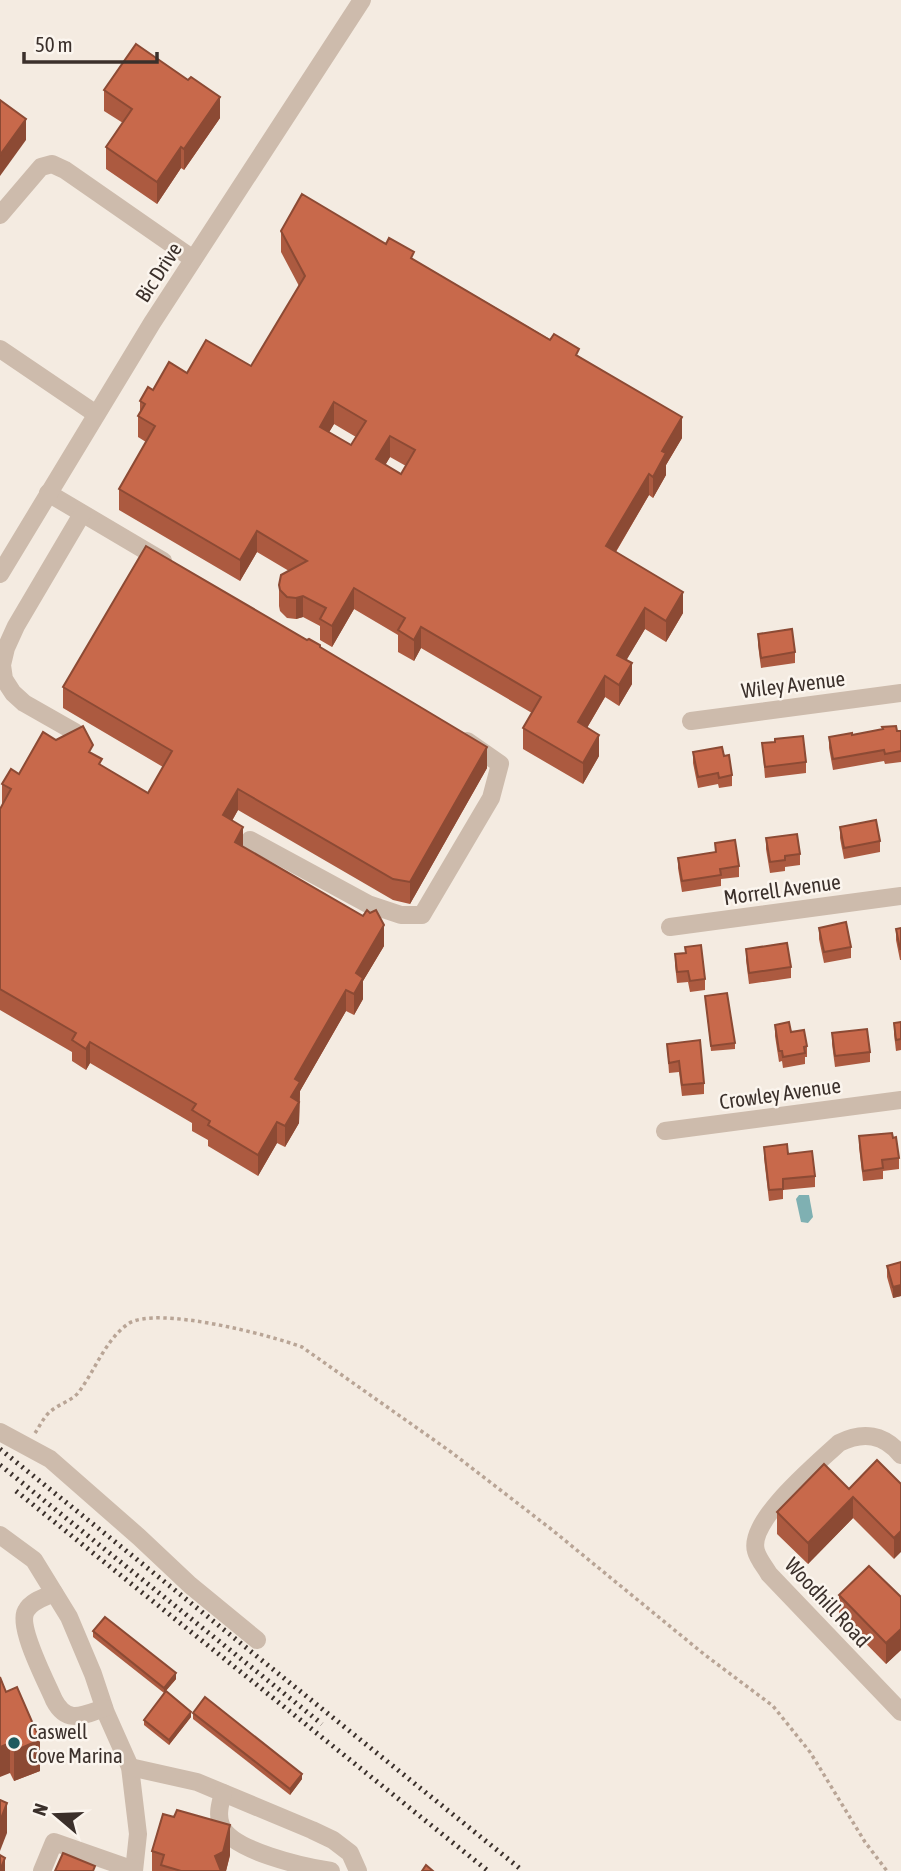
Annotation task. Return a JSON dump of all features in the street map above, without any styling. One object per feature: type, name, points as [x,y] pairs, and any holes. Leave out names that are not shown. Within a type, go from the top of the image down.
[{"type":"street","name":"Bic Drive","points":[[0,574],[193,259],[362,0]]},
{"type":"street","points":[[0,215],[41,167],[52,164],[65,170],[193,259]]},
{"type":"street","points":[[0,349],[96,414]]},
{"type":"street","points":[[48,494],[173,567]]},
{"type":"street","points":[[75,732],[24,703],[13,693],[4,679],[2,665],[16,626],[82,513]]},
{"type":"street","name":"Wiley Avenue","points":[[691,721],[901,693]]},
{"type":"street","points":[[250,840],[368,904],[401,915],[422,915],[491,799],[500,764],[456,735]]},
{"type":"street","name":"Morrell Avenue","points":[[670,927],[901,896]]},
{"type":"street","name":"Crowley Avenue","points":[[665,1131],[901,1100]]},
{"type":"street","points":[[0,1432],[50,1459],[190,1586],[257,1640]]},
{"type":"street","name":"Woodhill Road","points":[[901,1455],[885,1440],[871,1435],[850,1437],[839,1443],[769,1511],[757,1531],[755,1550],[769,1574],[901,1713]]},
{"type":"street","points":[[0,1535],[34,1560],[69,1617],[130,1767],[138,1834],[134,1870],[113,1867],[54,1842],[42,1871]]},
{"type":"street","points":[[54,1593],[34,1602],[26,1611],[24,1620],[27,1634],[54,1700],[59,1710],[67,1716],[79,1716],[104,1708]]},
{"type":"street","points":[[130,1767],[197,1782],[333,1840],[350,1853],[358,1871]]},
{"type":"street","points":[[223,1793],[219,1814],[222,1827],[232,1840],[295,1863],[331,1871]]},
{"type":"path","points":[[27,1446],[49,1412],[76,1396],[113,1336],[130,1322],[153,1316],[226,1326],[302,1347],[451,1452],[773,1706],[810,1752],[865,1842],[887,1871]]},
{"type":"water","points":[[799,1195],[809,1195],[813,1217],[808,1223],[801,1222],[796,1199]]},
{"type":"building","points":[[136,44],[188,80],[191,77],[220,97],[157,182],[106,147],[132,109],[104,90]]},
{"type":"building","points":[[0,100],[26,119],[0,155]]},
{"type":"building","points":[[302,194],[386,244],[389,238],[414,252],[411,258],[550,340],[554,334],[579,349],[576,355],[682,417],[662,451],[666,453],[653,477],[649,474],[606,546],[683,592],[666,621],[645,608],[617,655],[632,663],[619,685],[605,676],[578,722],[599,735],[583,763],[523,728],[541,697],[421,627],[414,640],[398,630],[405,618],[354,588],[332,626],[320,619],[326,608],[303,596],[287,597],[280,590],[281,575],[307,561],[257,531],[240,560],[119,489],[155,426],[138,416],[145,404],[140,401],[148,387],[153,390],[169,362],[187,373],[206,340],[251,366],[305,276],[281,231]],"holes":[[[334,402],[366,421],[351,445],[320,427]],[[390,436],[415,450],[401,474],[376,459]]]},
{"type":"building","points":[[146,546],[320,645],[487,747],[410,882],[393,879],[238,789],[223,815],[243,827],[235,842],[363,916],[367,910],[370,913],[376,910],[384,925],[356,973],[363,978],[354,994],[346,990],[295,1079],[300,1082],[291,1097],[299,1102],[285,1126],[277,1122],[258,1155],[208,1125],[210,1121],[192,1110],[196,1104],[90,1042],[86,1049],[72,1040],[76,1033],[0,989],[0,809],[11,789],[2,784],[11,769],[19,774],[43,732],[56,740],[83,726],[93,745],[89,752],[102,759],[99,764],[148,793],[172,751],[63,687]]},
{"type":"building","points":[[792,629],[795,652],[761,658],[758,634]]},
{"type":"building","points":[[896,726],[897,731],[901,731],[901,751],[885,754],[884,750],[833,759],[829,737]]},
{"type":"building","points":[[803,736],[806,762],[765,767],[762,743]]},
{"type":"building","points":[[722,747],[724,756],[729,755],[732,775],[719,778],[718,773],[698,777],[693,752]]},
{"type":"building","points":[[876,820],[880,841],[844,848],[840,827]]},
{"type":"building","points":[[797,834],[800,854],[770,862],[766,838]]},
{"type":"building","points":[[735,840],[739,866],[720,869],[721,875],[682,881],[678,858],[716,852],[715,843]]},
{"type":"building","points":[[846,922],[851,947],[824,952],[819,928]]},
{"type":"building","points":[[901,928],[901,949],[900,949],[896,929]]},
{"type":"building","points":[[787,943],[791,967],[749,973],[746,949]]},
{"type":"building","points":[[701,945],[705,979],[690,981],[688,971],[677,972],[675,954],[686,953],[685,947]]},
{"type":"building","points":[[727,993],[735,1043],[711,1046],[705,996]]},
{"type":"building","points":[[789,1022],[791,1032],[804,1030],[807,1046],[804,1047],[805,1053],[783,1057],[782,1051],[779,1051],[775,1025]]},
{"type":"building","points":[[901,1022],[901,1039],[896,1040],[894,1023]]},
{"type":"building","points":[[867,1029],[870,1052],[835,1056],[832,1033]]},
{"type":"building","points":[[700,1040],[704,1083],[682,1085],[679,1061],[669,1063],[667,1044]]},
{"type":"building","points":[[892,1133],[893,1138],[896,1137],[899,1158],[882,1160],[883,1168],[863,1171],[859,1136]]},
{"type":"building","points":[[787,1144],[788,1154],[812,1151],[815,1176],[783,1179],[783,1189],[769,1190],[764,1147]]},
{"type":"building","points":[[901,1262],[901,1285],[893,1287],[887,1266]]},
{"type":"building","points":[[877,1460],[901,1484],[901,1531],[894,1538],[853,1497],[808,1543],[777,1512],[824,1464],[849,1489]]},
{"type":"building","points":[[869,1566],[901,1597],[901,1629],[886,1643],[839,1595]]},
{"type":"building","points":[[105,1617],[176,1673],[164,1688],[93,1631]]},
{"type":"building","points":[[0,1677],[6,1692],[17,1687],[40,1740],[14,1751],[10,1743],[0,1747]]},
{"type":"building","points":[[166,1691],[191,1712],[169,1740],[144,1720]]},
{"type":"building","points":[[205,1697],[302,1774],[290,1789],[193,1713]]},
{"type":"building","points":[[0,1800],[7,1803],[0,1821]]},
{"type":"building","points":[[177,1810],[230,1825],[223,1852],[215,1856],[221,1871],[181,1871],[161,1865],[164,1855],[152,1851],[163,1814],[174,1817]]},
{"type":"building","points":[[63,1853],[95,1866],[93,1871],[55,1871]]},
{"type":"building","points":[[0,1855],[5,1858],[0,1870]]},
{"type":"building","points":[[426,1865],[433,1871],[422,1871]]},
{"type":"railway","points":[[0,1449],[523,1871]]},
{"type":"railway","points":[[0,1465],[322,1724]]},
{"type":"railway","points":[[16,1491],[488,1871]]},
{"type":"place","name":"Caswell Cove Marina","points":[[14,1743]]}]
